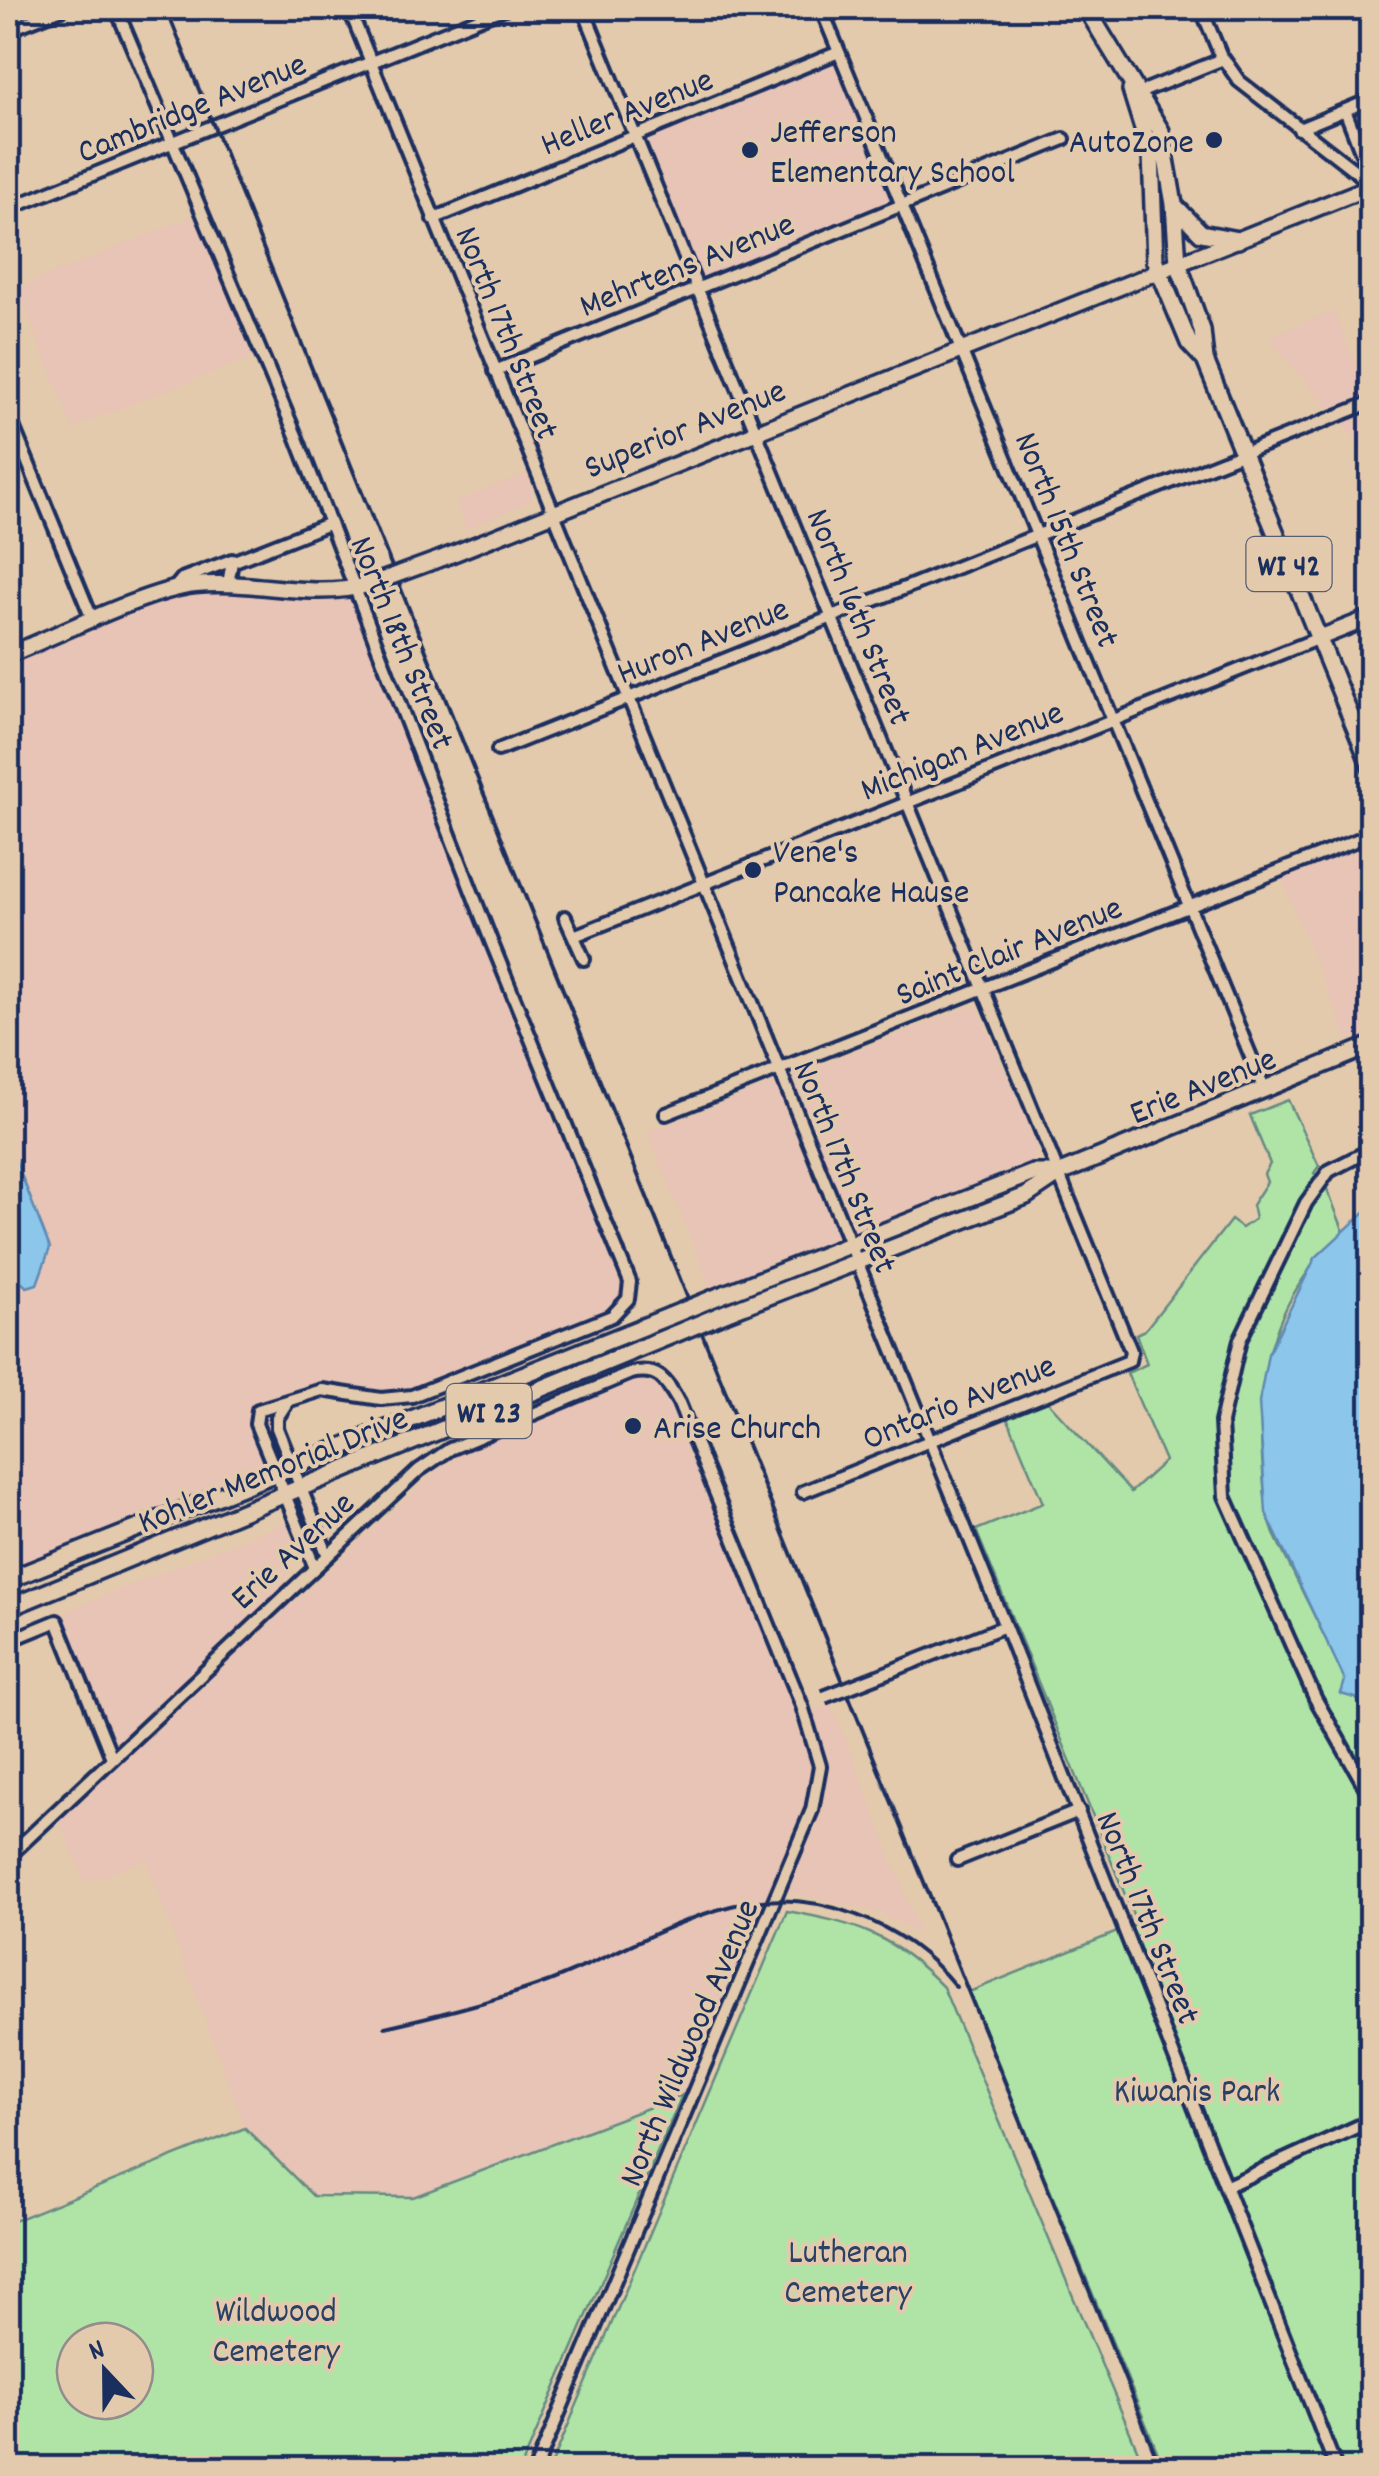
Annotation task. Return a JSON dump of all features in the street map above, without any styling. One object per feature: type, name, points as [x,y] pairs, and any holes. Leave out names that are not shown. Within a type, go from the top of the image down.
[{"type":"main road","name":"WI 42","points":[[1086,8],[1127,77],[1141,92],[1161,131],[1174,204],[1178,263],[1202,330],[1205,360],[1372,769]]},
{"type":"main road","name":"WI 42","points":[[1127,77],[1151,154],[1158,271],[1189,344],[1205,360]]},
{"type":"main road","points":[[1174,204],[1201,233],[1238,240]]},
{"type":"main road","name":"Erie Avenue","points":[[725,1313],[1035,1192],[1060,1173],[1370,1049]]},
{"type":"main road","name":"Erie Avenue","points":[[719,1296],[1033,1173],[1060,1173]]},
{"type":"main road","name":"Kohler Memorial Drive","points":[[8,1580],[719,1296]]},
{"type":"main road","name":"Kohler Memorial Drive","points":[[8,1608],[725,1313]]},
{"type":"street","points":[[12,8],[20,25]]},
{"type":"street","points":[[8,30],[64,8]]},
{"type":"street","name":"North 18th Street","points":[[116,8],[269,370],[490,941],[627,1269],[628,1299],[612,1316],[412,1396],[381,1399],[330,1390],[288,1400]]},
{"type":"street","name":"North 17th Street","points":[[349,8],[1005,1626],[1336,2468]]},
{"type":"street","name":"Cambridge Avenue","points":[[8,209],[505,8]]},
{"type":"street","name":"North 16th Street","points":[[583,8],[1132,1356]]},
{"type":"street","name":"North 15th Street","points":[[821,8],[1265,1092]]},
{"type":"street","points":[[1201,8],[1223,59],[1239,81],[1372,183]]},
{"type":"street","name":"Heller Avenue","points":[[433,218],[839,52]]},
{"type":"street","points":[[1141,92],[1223,59]]},
{"type":"street","points":[[1298,129],[1372,99]]},
{"type":"street","points":[[1346,110],[1372,183]]},
{"type":"street","name":"Mehrtens Avenue","points":[[495,370],[1064,139]]},
{"type":"street","name":"Superior Avenue","points":[[8,655],[174,590],[228,584],[310,593],[371,584],[1238,240],[1372,183]]},
{"type":"street","name":"Huron Avenue","points":[[498,750],[1372,402]]},
{"type":"street","points":[[8,414],[92,620]]},
{"type":"street","points":[[174,590],[182,579],[328,524]]},
{"type":"street","points":[[228,584],[229,564],[252,553]]},
{"type":"street","name":"Michigan Avenue","points":[[574,936],[1372,617]]},
{"type":"street","name":"Saint Clair Avenue","points":[[666,1114],[1372,834]]},
{"type":"street","points":[[565,916],[584,960]]},
{"type":"street","points":[[1372,1148],[1329,1171],[1312,1192],[1257,1296],[1240,1340],[1221,1422],[1225,1496],[1315,1698],[1372,1798]]},
{"type":"street","name":"Ontario Avenue","points":[[803,1492],[1128,1362],[1132,1356]]},
{"type":"street","name":"Erie Avenue","points":[[8,1856],[419,1470],[450,1449],[631,1373],[651,1371],[665,1378],[679,1403],[802,1706]]},
{"type":"street","points":[[288,1400],[277,1424],[292,1466],[294,1493],[315,1568]]},
{"type":"street","points":[[288,1400],[262,1408],[255,1415],[276,1473],[294,1493],[328,1556]]},
{"type":"street","points":[[8,1641],[57,1621],[112,1758]]},
{"type":"street","points":[[802,1706],[1005,1626]]},
{"type":"street","name":"North Wildwood Avenue","points":[[536,2468],[812,1810],[820,1766],[802,1706]]},
{"type":"street","points":[[957,1860],[1079,1812]]},
{"type":"street","points":[[1227,2186],[1372,2120]]},
{"type":"shaded area","points":[[839,52],[903,204],[696,289],[635,136]]},
{"type":"shaded area","points":[[202,212],[262,353],[73,428],[17,288]]},
{"type":"shaded area","points":[[1334,311],[1371,400],[1371,458],[1268,337]]},
{"type":"shaded area","points":[[527,473],[533,491],[531,501],[466,529],[456,501]]},
{"type":"shaded area","points":[[353,589],[630,1280],[619,1310],[412,1396],[332,1391],[267,1412],[292,1466],[8,1580],[8,655],[172,590]]},
{"type":"shaded area","points":[[1371,844],[1371,1033],[1348,1042],[1282,879]]},
{"type":"shaded area","points":[[976,1004],[1037,1144],[1034,1163],[712,1291],[647,1132]]},
{"type":"shaded area","points":[[649,1378],[665,1391],[798,1717],[832,1704],[921,1934],[874,1911],[771,1888],[682,2095],[413,2198],[313,2196],[245,2128],[146,1860],[85,1883],[58,1819],[119,1762],[61,1613],[286,1522],[299,1558],[285,1581],[299,1597],[450,1458],[629,1381]]},
{"type":"green space","name":"Kiwanis Park","points":[[1288,1100],[1319,1166],[1314,1173],[1325,1184],[1344,1232],[1302,1281],[1275,1334],[1267,1363],[1261,1424],[1265,1496],[1274,1534],[1346,1680],[1341,1694],[1356,1698],[1371,1720],[1371,2468],[1164,2468],[969,1992],[1137,1924],[976,1530],[1043,1503],[1007,1417],[1048,1402],[1131,1492],[1165,1461],[1127,1373],[1147,1364],[1136,1334],[1145,1330],[1231,1220],[1242,1228],[1255,1219],[1252,1205],[1267,1182],[1264,1174],[1270,1164],[1250,1115]]},
{"type":"green space","name":"Lutheran Cemetery","points":[[787,1911],[872,1934],[907,1955],[943,1987],[1145,2468],[550,2468]]},
{"type":"green space","name":"Wildwood Cemetery","points":[[682,2095],[521,2468],[8,2468],[8,2223],[245,2128],[313,2196],[413,2197]]},
{"type":"water","points":[[8,1141],[50,1248],[37,1284],[27,1287],[8,1272]]},
{"type":"water","points":[[1371,1206],[1371,1720],[1356,1698],[1341,1694],[1345,1680],[1266,1513],[1259,1402],[1268,1354],[1315,1258]]},
{"type":"railway","points":[[166,8],[1161,2468]]},
{"type":"railway","points":[[385,2027],[527,1989],[684,1921],[731,1906],[763,1901],[794,1901],[856,1915],[911,1944],[956,1987]]},
{"type":"place","name":"AutoZone","points":[[1214,140]]},
{"type":"place","name":"Jefferson Elementary School","points":[[750,150]]},
{"type":"place","name":"Vene's Pancake Hause","points":[[753,870]]},
{"type":"place","name":"Arise Church","points":[[633,1426]]}]
